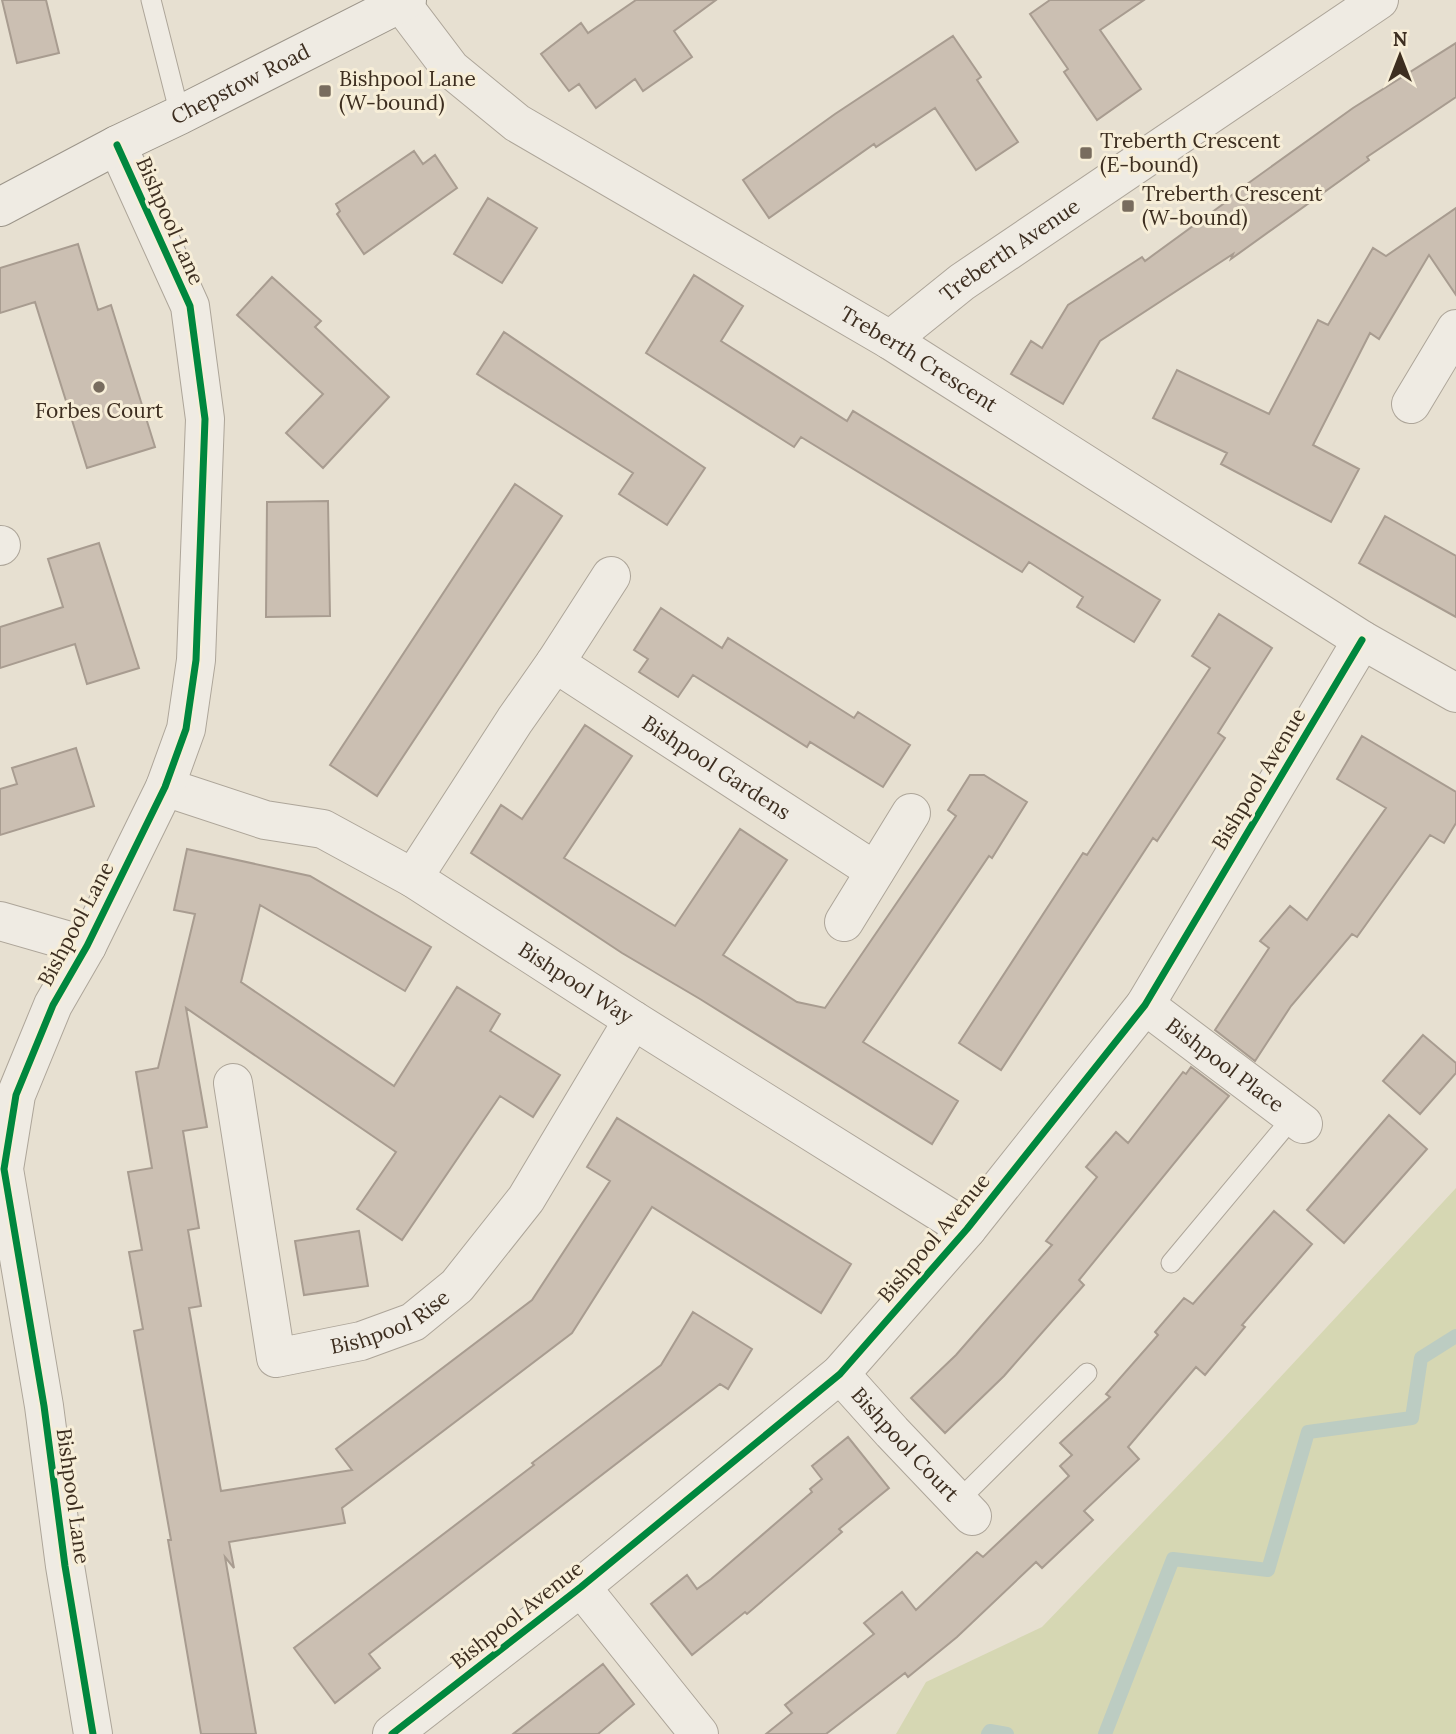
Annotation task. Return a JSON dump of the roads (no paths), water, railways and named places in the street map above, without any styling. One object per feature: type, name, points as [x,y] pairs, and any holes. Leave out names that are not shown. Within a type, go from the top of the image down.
[{"type":"street","name":"Treberth Avenue","points":[[890,340],[962,282],[1379,0]]},
{"type":"street","name":"Chepstow Road","points":[[0,207],[117,145],[404,2]]},
{"type":"street","name":"Treberth Crescent","points":[[404,2],[451,69],[517,123],[890,340],[1362,640],[1456,693]]},
{"type":"street","name":"Bishpool Lane","points":[[93,1734],[65,1566],[44,1406],[4,1169],[16,1095],[53,1005],[87,946],[165,787],[186,729],[196,660],[205,419],[190,306],[117,145]]},
{"type":"street","points":[[1411,404],[1451,348]]},
{"type":"street","points":[[413,878],[611,576]]},
{"type":"street","name":"Bishpool Avenue","points":[[392,1734],[581,1587],[840,1374],[967,1229],[1145,1005],[1362,640]]},
{"type":"street","name":"Bishpool Gardens","points":[[555,663],[875,871]]},
{"type":"street","name":"Bishpool Way","points":[[165,787],[265,820],[323,829],[413,878],[633,1020],[967,1229]]},
{"type":"street","points":[[844,922],[911,813]]},
{"type":"street","points":[[0,921],[87,946]]},
{"type":"street","name":"Bishpool Place","points":[[1145,1005],[1298,1121]]},
{"type":"street","name":"Bishpool Rise","points":[[233,1083],[276,1358],[361,1341],[413,1322],[457,1286],[526,1199],[633,1020]]},
{"type":"street","name":"Bishpool Court","points":[[840,1374],[965,1509]]},
{"type":"street","points":[[581,1587],[699,1734]]},
{"type":"lane","points":[[151,0],[180,115]]},
{"type":"lane","points":[[1171,1263],[1298,1121]]},
{"type":"lane","points":[[965,1509],[1087,1373]]},
{"type":"waterway","points":[[1105,1734],[1173,1559],[1268,1570],[1308,1432],[1412,1418],[1421,1358],[1456,1336]]},
{"type":"waterway","points":[[988,1734],[990,1731],[1007,1734]]},
{"type":"place","name":"Bishpool Lane (W-bound)","points":[[325,91]]},
{"type":"place","name":"Treberth Crescent (E-bound)","points":[[1086,153]]},
{"type":"place","name":"Treberth Crescent (W-bound)","points":[[1128,206]]},
{"type":"place","name":"Forbes Court","points":[[99,387]]}]
